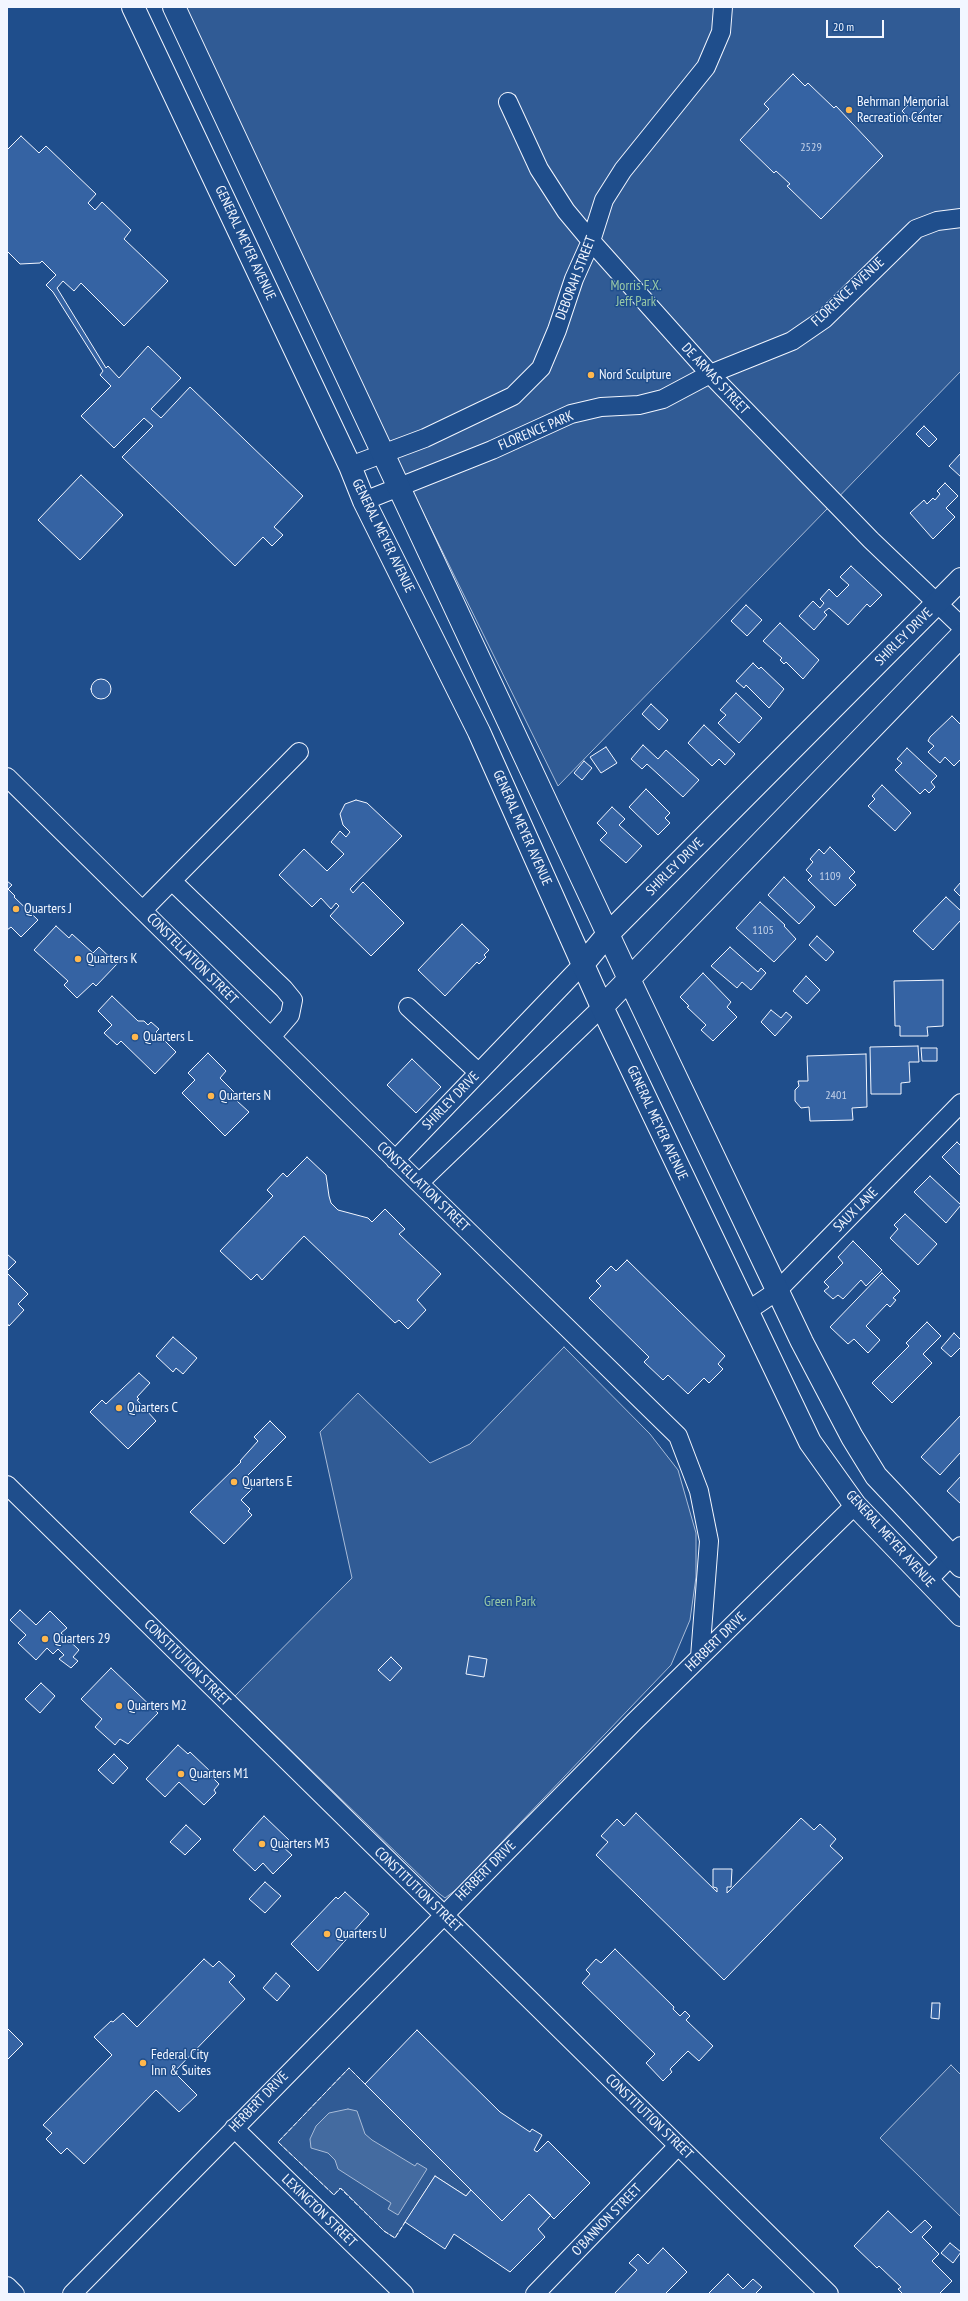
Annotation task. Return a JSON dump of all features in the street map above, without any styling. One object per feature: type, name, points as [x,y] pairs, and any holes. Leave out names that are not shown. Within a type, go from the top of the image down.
[{"type":"main road","name":"GENERAL MEYER AVENUE","points":[[134,7],[350,466],[364,501],[479,732],[602,1007],[746,1312],[810,1442],[855,1505],[961,1615]]},
{"type":"main road","points":[[174,7],[629,979],[777,1290],[852,1437],[876,1476],[958,1556]]},
{"type":"main road","name":"SHIRLEY DRIVE","points":[[583,964],[608,934],[938,604],[961,579]]},
{"type":"main road","points":[[602,1007],[961,636]]},
{"type":"street","name":"DEBORAH STREET","points":[[350,466],[425,438],[513,396],[541,368],[558,330],[574,279],[591,241],[604,200],[623,170],[706,67],[721,32],[723,7]]},
{"type":"street","name":"DE ARMAS STREET","points":[[508,102],[539,170],[566,211],[591,241],[710,374],[871,540],[961,626]]},
{"type":"street","name":"FLORENCE AVENUE","points":[[710,374],[792,341],[824,319],[916,229],[937,221],[961,218]]},
{"type":"street","name":"FLORENCE PARK","points":[[364,501],[492,450],[570,414],[601,407],[639,405],[663,399],[710,374]]},
{"type":"street","points":[[143,910],[299,752]]},
{"type":"street","name":"CONSTELLATION STREET","points":[[7,777],[394,1160],[678,1436],[699,1491],[709,1541],[700,1657]]},
{"type":"street","points":[[172,881],[284,989],[293,1000],[290,1015],[271,1037]]},
{"type":"street","name":"SHIRLEY DRIVE","points":[[394,1160],[583,964]]},
{"type":"street","points":[[408,1007],[478,1072]]},
{"type":"street","points":[[419,1183],[602,1007]]},
{"type":"street","name":"SAUX LANE","points":[[746,1312],[777,1290],[961,1104]]},
{"type":"street","name":"CONSTITUTION STREET","points":[[7,1485],[829,2294]]},
{"type":"street","name":"HERBERT DRIVE","points":[[72,2294],[443,1915],[700,1657],[855,1505]]},
{"type":"street","points":[[927,1581],[958,1556]]},
{"type":"street","name":"LEXINGTON STREET","points":[[234,2128],[404,2294]]},
{"type":"street","name":"O'BANNON STREET","points":[[535,2294],[678,2146]]},
{"type":"street","points":[[7,2286],[15,2294]]},
{"type":"green space","name":"Morris F.X. Jeff Park","points":[[174,7],[961,7],[961,371],[558,786]]},
{"type":"green space","name":"Green Park","points":[[564,1347],[650,1434],[678,1470],[696,1533],[696,1577],[690,1620],[671,1665],[457,1889],[445,1898],[437,1892],[235,1696],[352,1578],[320,1432],[358,1393],[430,1463],[470,1444]]},
{"type":"green space","points":[[951,2065],[961,2075],[961,2217],[880,2138]]},
{"type":"green space","points":[[349,2068],[471,2190],[466,2196],[435,2176],[395,2238],[384,2231],[341,2188],[334,2195],[278,2142]]},
{"type":"shaded area","points":[[348,2109],[357,2111],[365,2134],[372,2140],[415,2166],[417,2163],[427,2169],[398,2215],[388,2209],[391,2203],[338,2169],[335,2160],[328,2153],[311,2148],[310,2139],[316,2126],[329,2113]]},
{"type":"building","points":[[793,74],[805,86],[808,83],[834,108],[836,106],[883,156],[821,219],[787,186],[790,184],[776,171],[774,173],[740,140],[769,109],[764,104]]},
{"type":"building","points":[[915,98],[925,108],[912,121],[902,111]]},
{"type":"building","points":[[21,136],[39,153],[46,146],[96,194],[88,203],[95,210],[102,202],[131,230],[124,239],[168,281],[124,326],[81,283],[74,291],[63,281],[57,288],[106,368],[108,366],[119,378],[148,346],[181,378],[151,409],[161,418],[190,387],[303,496],[274,527],[283,535],[272,546],[263,537],[235,566],[122,457],[153,426],[144,418],[114,448],[81,416],[111,386],[100,375],[103,371],[53,292],[46,285],[56,275],[42,261],[40,263],[20,264],[7,251],[7,150]]},
{"type":"building","points":[[924,426],[937,439],[929,447],[916,434]]},
{"type":"building","points":[[961,453],[961,477],[949,466]]},
{"type":"building","points":[[81,475],[123,515],[80,560],[38,520]]},
{"type":"building","points":[[945,483],[958,496],[946,508],[955,517],[933,539],[910,513],[924,500],[927,504],[933,498],[935,500],[940,494],[937,491]]},
{"type":"building","points":[[851,566],[882,595],[870,607],[867,604],[848,625],[829,608],[824,612],[827,615],[814,630],[799,616],[813,601],[820,608],[824,603],[820,599],[829,589],[837,597],[849,585],[840,577]]},
{"type":"building","points":[[746,605],[762,620],[747,636],[731,621]]},
{"type":"building","points":[[780,623],[819,660],[803,679],[786,662],[784,664],[780,660],[782,658],[763,641]]},
{"type":"building","points":[[753,663],[759,669],[761,667],[784,689],[769,708],[746,685],[744,688],[736,681]]},
{"type":"building","points":[[97,679],[105,679],[111,685],[111,693],[105,699],[97,699],[91,693],[91,685]]},
{"type":"building","points":[[736,693],[762,718],[739,743],[718,723],[726,715],[720,710]]},
{"type":"building","points":[[651,704],[668,720],[659,730],[642,714]]},
{"type":"building","points":[[952,716],[961,725],[961,759],[954,766],[945,757],[940,763],[928,752],[934,746],[928,741],[930,737]]},
{"type":"building","points":[[704,725],[735,754],[725,765],[719,759],[712,766],[688,743]]},
{"type":"building","points":[[643,745],[658,759],[666,750],[699,780],[683,797],[647,764],[642,769],[631,759]]},
{"type":"building","points":[[606,747],[617,763],[601,773],[590,757]]},
{"type":"building","points":[[907,748],[937,776],[931,782],[935,787],[929,793],[925,789],[920,794],[895,770],[902,763],[897,759]]},
{"type":"building","points":[[584,761],[592,768],[582,780],[574,773]]},
{"type":"building","points":[[882,785],[911,813],[895,831],[868,806],[875,799],[872,796]]},
{"type":"building","points":[[646,789],[670,813],[665,818],[670,823],[658,835],[629,807]]},
{"type":"building","points":[[356,800],[367,803],[402,836],[350,889],[353,893],[363,882],[404,923],[371,956],[330,916],[339,906],[336,903],[331,909],[321,898],[312,907],[279,875],[304,849],[327,871],[344,854],[331,842],[340,831],[346,837],[350,832],[343,825],[340,814],[345,804]]},
{"type":"building","points":[[612,807],[625,819],[619,825],[642,846],[626,863],[600,840],[607,833],[597,823]]},
{"type":"building","points":[[830,847],[855,872],[849,878],[856,885],[835,906],[808,880],[812,876],[806,870],[813,862],[810,859],[819,849],[824,854]]},
{"type":"building","points":[[784,877],[815,907],[799,924],[768,895]]},
{"type":"building","name":"Quarters J","points":[[7,881],[12,885],[8,889],[15,896],[14,897],[38,920],[21,937],[11,927],[7,930]]},
{"type":"building","points":[[961,882],[961,897],[954,890]]},
{"type":"building","points":[[946,897],[961,911],[961,920],[933,950],[913,931]]},
{"type":"building","points":[[760,902],[785,925],[784,926],[796,939],[774,962],[736,928]]},
{"type":"building","points":[[462,924],[489,950],[484,955],[486,957],[479,964],[477,962],[445,996],[418,970]]},
{"type":"building","name":"Quarters K","points":[[56,926],[69,938],[72,934],[93,953],[99,947],[117,964],[96,986],[93,983],[77,998],[64,985],[68,981],[34,950]]},
{"type":"building","points":[[817,936],[834,952],[826,961],[809,945]]},
{"type":"building","points":[[730,947],[758,972],[761,968],[766,973],[751,990],[742,982],[737,988],[711,966]]},
{"type":"building","points":[[703,973],[731,1002],[727,1007],[737,1017],[713,1041],[701,1030],[706,1025],[687,1007],[689,1006],[680,997]]},
{"type":"building","points":[[806,976],[820,990],[807,1004],[793,991]]},
{"type":"building","points":[[943,980],[943,1026],[927,1027],[928,1036],[900,1036],[900,1026],[895,1026],[894,981]]},
{"type":"building","name":"Quarters L","points":[[112,996],[138,1021],[144,1021],[148,1025],[151,1022],[159,1029],[156,1032],[176,1052],[155,1074],[121,1041],[117,1045],[104,1033],[112,1025],[98,1011]]},
{"type":"building","points":[[771,1010],[781,1018],[786,1012],[792,1017],[775,1036],[761,1022]]},
{"type":"building","points":[[918,1046],[919,1062],[909,1062],[910,1082],[901,1083],[901,1094],[871,1094],[870,1047]]},
{"type":"building","points":[[921,1048],[937,1048],[937,1061],[922,1061]]},
{"type":"building","name":"Quarters N","points":[[208,1053],[226,1071],[220,1078],[240,1098],[237,1101],[249,1112],[225,1136],[182,1093],[195,1080],[188,1073]]},
{"type":"building","points":[[866,1054],[867,1107],[852,1108],[853,1120],[810,1121],[809,1107],[801,1108],[795,1101],[795,1090],[799,1086],[798,1081],[808,1081],[807,1056]]},
{"type":"building","points":[[412,1059],[441,1087],[416,1113],[387,1085]]},
{"type":"building","points":[[957,1142],[961,1146],[961,1176],[942,1157]]},
{"type":"building","points":[[307,1157],[326,1175],[331,1203],[338,1210],[368,1218],[372,1222],[385,1209],[405,1229],[399,1234],[441,1274],[417,1300],[426,1310],[408,1329],[399,1320],[395,1323],[304,1236],[262,1280],[257,1274],[251,1280],[220,1251],[273,1196],[267,1190],[283,1173],[287,1177]]},
{"type":"building","points":[[930,1176],[961,1205],[946,1223],[914,1192]]},
{"type":"building","points":[[905,1214],[937,1244],[918,1265],[890,1238],[898,1229],[894,1225]]},
{"type":"building","points":[[853,1241],[882,1270],[866,1286],[861,1280],[843,1299],[838,1295],[833,1299],[824,1291],[829,1287],[824,1282],[843,1263],[838,1257]]},
{"type":"building","points":[[7,1254],[16,1262],[7,1271]]},
{"type":"building","points":[[627,1260],[725,1356],[718,1364],[723,1369],[709,1383],[704,1378],[688,1394],[668,1375],[663,1380],[644,1362],[649,1357],[589,1298],[601,1286],[596,1281],[611,1266],[616,1271]]},
{"type":"building","points":[[7,1273],[28,1294],[18,1304],[24,1310],[9,1326],[7,1323]]},
{"type":"building","points":[[882,1273],[900,1291],[893,1298],[896,1300],[890,1307],[887,1304],[866,1326],[880,1340],[868,1353],[854,1339],[848,1344],[830,1327]]},
{"type":"building","points":[[927,1322],[941,1336],[923,1354],[932,1363],[892,1403],[872,1383],[909,1346],[906,1343]]},
{"type":"building","points":[[954,1333],[961,1340],[961,1347],[951,1357],[941,1348]]},
{"type":"building","points":[[173,1337],[197,1358],[183,1374],[176,1368],[173,1372],[156,1356]]},
{"type":"building","name":"Quarters C","points":[[139,1373],[150,1383],[137,1397],[139,1399],[137,1400],[156,1421],[128,1449],[90,1412],[102,1400],[106,1404]]},
{"type":"building","points":[[961,1415],[961,1452],[940,1475],[921,1457]]},
{"type":"building","name":"Quarters E","points":[[270,1421],[286,1437],[246,1477],[252,1489],[241,1500],[250,1509],[248,1511],[252,1515],[224,1544],[190,1512],[241,1462],[240,1461],[258,1441],[254,1437]]},
{"type":"building","points":[[961,1476],[961,1504],[947,1491]]},
{"type":"building","name":"Quarters 29","points":[[20,1610],[36,1625],[50,1611],[67,1628],[61,1633],[79,1650],[73,1657],[78,1661],[71,1668],[59,1659],[64,1655],[58,1649],[53,1654],[47,1648],[36,1660],[18,1643],[26,1635],[10,1620]]},
{"type":"building","points":[[469,1656],[487,1659],[484,1677],[466,1674]]},
{"type":"building","points":[[391,1657],[402,1668],[390,1681],[378,1670]]},
{"type":"building","name":"Quarters M2","points":[[111,1668],[158,1713],[128,1744],[120,1739],[115,1745],[95,1727],[102,1719],[81,1699]]},
{"type":"building","points":[[41,1683],[55,1696],[40,1713],[25,1699]]},
{"type":"building","name":"Quarters M1","points":[[178,1745],[188,1754],[190,1752],[212,1773],[210,1775],[219,1784],[214,1790],[216,1793],[204,1805],[179,1782],[165,1797],[146,1779]]},
{"type":"building","points":[[114,1754],[128,1768],[113,1784],[98,1770]]},
{"type":"building","points":[[636,1813],[717,1892],[717,1888],[713,1887],[713,1869],[732,1869],[731,1887],[727,1887],[727,1893],[801,1818],[814,1830],[820,1824],[836,1839],[830,1846],[843,1858],[724,1980],[596,1855],[608,1842],[601,1836],[617,1819],[624,1826]]},
{"type":"building","name":"Quarters M3","points":[[264,1816],[289,1840],[282,1846],[292,1855],[273,1874],[263,1863],[255,1871],[233,1850]]},
{"type":"building","points":[[186,1825],[201,1839],[185,1855],[170,1842]]},
{"type":"building","points":[[265,1882],[281,1896],[265,1913],[249,1899]]},
{"type":"building","name":"Quarters U","points":[[345,1892],[369,1914],[318,1971],[291,1944],[336,1897],[338,1899]]},
{"type":"building","points":[[615,1949],[674,2007],[673,2009],[680,2016],[685,2011],[690,2016],[686,2020],[713,2046],[699,2061],[688,2051],[670,2069],[672,2072],[663,2081],[646,2063],[655,2054],[582,1983],[590,1974],[586,1970],[596,1959],[601,1963]]},
{"type":"building","name":"Federal City Inn & Suites","points":[[204,1959],[213,1967],[219,1961],[235,1976],[229,1982],[245,1999],[174,2072],[197,2095],[179,2112],[156,2090],[84,2164],[67,2148],[61,2154],[46,2139],[52,2133],[43,2125],[112,2055],[94,2037],[111,2021],[113,2022],[123,2013],[137,2027]]},
{"type":"building","points":[[276,1973],[290,1986],[277,2001],[263,1988]]},
{"type":"building","points":[[932,2003],[940,2003],[939,2019],[931,2018]]},
{"type":"building","points":[[7,2028],[23,2044],[7,2060]]},
{"type":"building","points":[[417,2030],[500,2112],[530,2132],[532,2129],[542,2135],[534,2150],[537,2152],[548,2141],[590,2183],[554,2219],[529,2194],[502,2221],[365,2084]]},
{"type":"building","points":[[435,2176],[466,2196],[471,2190],[502,2221],[529,2194],[551,2215],[538,2229],[545,2237],[510,2272],[454,2234],[445,2249],[405,2222]]},
{"type":"building","points":[[888,2211],[911,2233],[925,2220],[932,2227],[922,2237],[939,2254],[932,2261],[952,2281],[939,2294],[903,2294],[898,2289],[901,2287],[879,2266],[877,2268],[854,2246]]},
{"type":"building","points":[[950,2243],[961,2252],[953,2263],[941,2253]]},
{"type":"building","points":[[663,2248],[687,2272],[665,2294],[614,2294],[637,2270],[629,2263],[638,2254],[648,2264]]},
{"type":"building","points":[[728,2274],[743,2289],[753,2279],[762,2287],[755,2294],[708,2294]]},
{"type":"fence","points":[[365,2084],[349,2068],[278,2142],[334,2195],[340,2188],[384,2231],[395,2238],[405,2222]]},
{"type":"place","name":"Behrman Memorial Recreation Center","points":[[849,110]]},
{"type":"place","name":"Nord Sculpture","points":[[591,375]]},
{"type":"place","name":"Quarters J","points":[[16,909]]},
{"type":"place","name":"Quarters K","points":[[78,959]]},
{"type":"place","name":"Quarters L","points":[[135,1037]]},
{"type":"place","name":"Quarters N","points":[[211,1096]]},
{"type":"place","name":"Quarters C","points":[[119,1408]]},
{"type":"place","name":"Quarters E","points":[[234,1482]]},
{"type":"place","name":"Quarters 29","points":[[45,1639]]},
{"type":"place","name":"Quarters M2","points":[[119,1706]]},
{"type":"place","name":"Quarters M1","points":[[181,1774]]},
{"type":"place","name":"Quarters M3","points":[[262,1844]]},
{"type":"place","name":"Quarters U","points":[[327,1934]]},
{"type":"place","name":"Federal City Inn & Suites","points":[[143,2063]]}]
